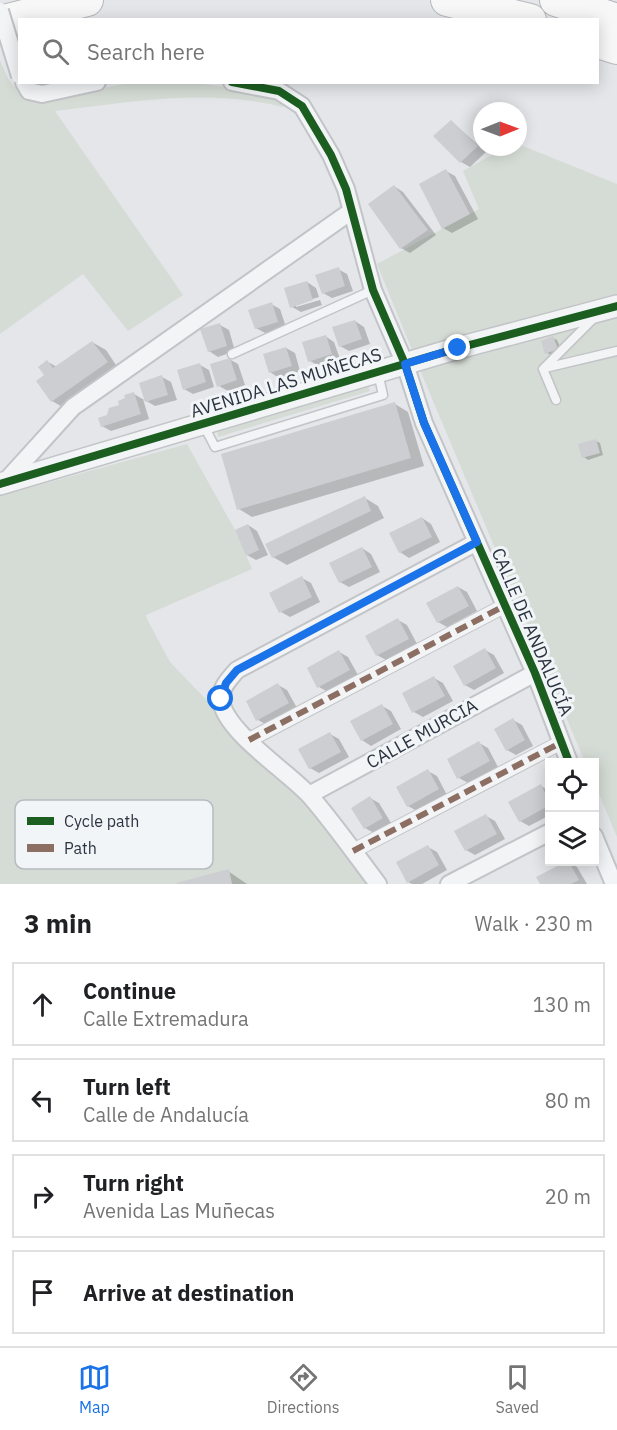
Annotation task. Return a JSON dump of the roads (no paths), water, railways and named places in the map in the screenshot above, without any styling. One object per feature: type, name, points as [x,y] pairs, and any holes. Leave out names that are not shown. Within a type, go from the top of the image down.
[{"type":"highway","points":[[0,22],[87,0]]},
{"type":"highway","points":[[447,0],[522,18]]},
{"type":"highway","points":[[556,0],[617,20]]},
{"type":"highway","points":[[599,43],[617,48]]},
{"type":"street","points":[[0,11],[18,70]]},
{"type":"street","points":[[25,84],[29,91],[42,94],[88,84]]},
{"type":"street","name":"CALLE DE ANDALUCÍA","points":[[242,84],[279,91],[302,106],[330,155],[346,189],[350,212],[372,290],[405,364],[424,423],[506,605],[568,758]]},
{"type":"street","points":[[3,483],[73,408],[350,212]]},
{"type":"street","name":"AVENIDA LAS MUÑECAS","points":[[3,483],[405,364],[610,307]]},
{"type":"street","points":[[378,884],[309,795],[227,717],[221,699],[226,683],[237,670],[477,542]]},
{"type":"street","points":[[249,740],[506,605]]},
{"type":"street","name":"CALLE MURCIA","points":[[309,795],[535,673]]},
{"type":"street","points":[[353,851],[562,742]]},
{"type":"street","points":[[449,884],[545,834]]},
{"type":"street","points":[[599,848],[614,884]]},
{"type":"lane","points":[[232,354],[372,290]]},
{"type":"lane","points":[[543,369],[610,307]]},
{"type":"lane","points":[[543,369],[617,351]]},
{"type":"lane","points":[[543,369],[556,400]]}]
